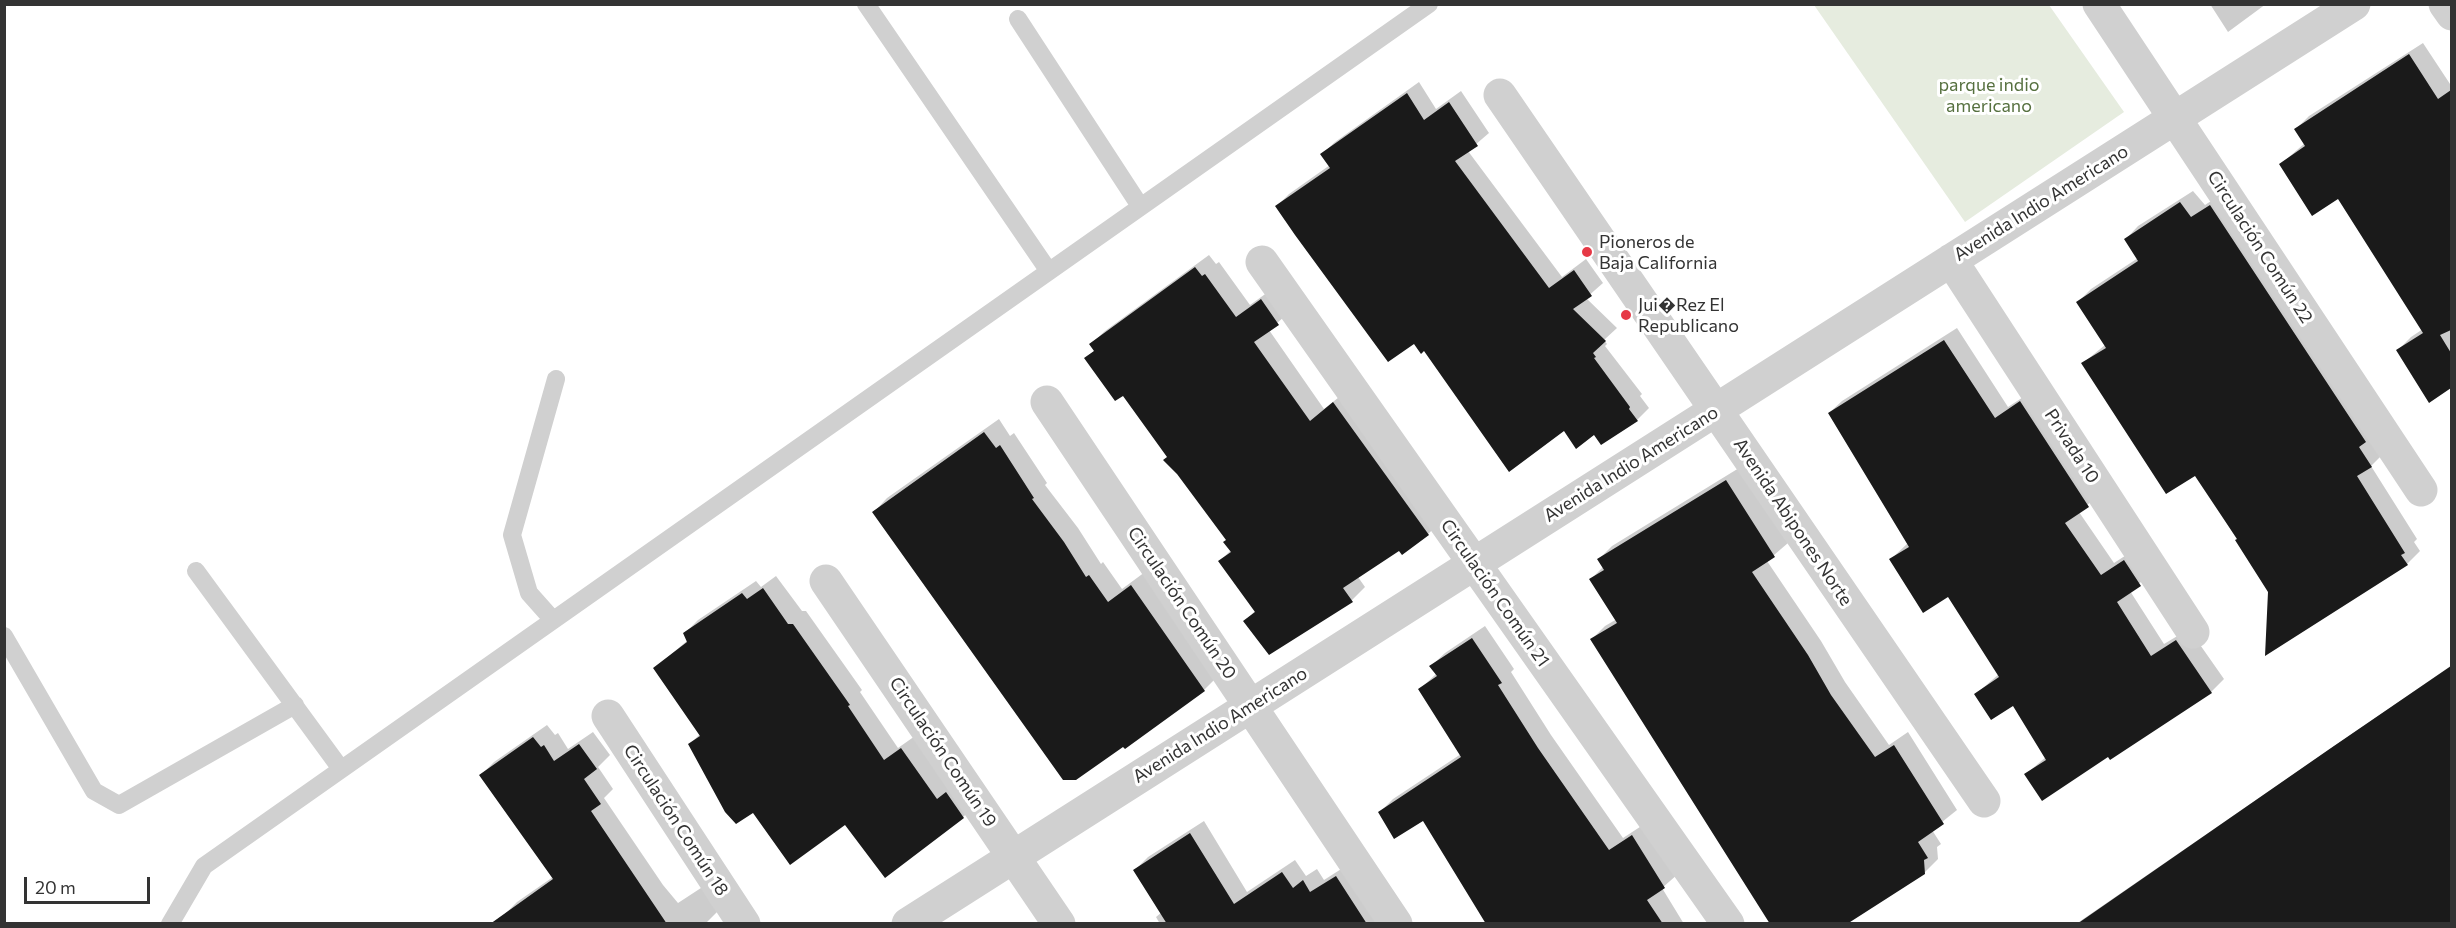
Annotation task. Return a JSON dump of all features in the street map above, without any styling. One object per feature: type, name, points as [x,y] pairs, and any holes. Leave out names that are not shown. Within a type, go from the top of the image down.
[{"type":"street","name":"Circulación Común 22","points":[[2099,4],[2421,490]]},
{"type":"street","name":"Avenida Indio Americano","points":[[908,924],[2354,4]]},
{"type":"street","points":[[2445,4],[2451,14]]},
{"type":"street","name":"Avenida Abipones Norte","points":[[1500,95],[1984,801]]},
{"type":"street","name":"Privada 10","points":[[1951,260],[2193,632]]},
{"type":"street","name":"Circulación Común 21","points":[[1262,262],[1728,924]]},
{"type":"street","name":"Circulación Común 20","points":[[1047,402],[1396,924]]},
{"type":"street","name":"Circulación Común 19","points":[[826,581],[1059,924]]},
{"type":"street","name":"Circulación Común 18","points":[[608,716],[744,924]]},
{"type":"lane","points":[[866,4],[1048,270]]},
{"type":"lane","points":[[170,924],[204,866],[1429,4]]},
{"type":"lane","points":[[1018,19],[1140,206]]},
{"type":"lane","points":[[553,620],[529,593],[512,535],[556,379]]},
{"type":"lane","points":[[196,571],[341,769]]},
{"type":"lane","points":[[4,636],[94,791],[119,805],[295,705]]},
{"type":"green space","name":"parque indio americano","points":[[1814,5],[2049,5],[2124,112],[1965,222]]},
{"type":"building","points":[[2409,54],[2438,99],[2451,90],[2451,330],[2440,335],[2451,353],[2451,388],[2429,403],[2396,350],[2423,333],[2338,199],[2312,216],[2279,164],[2305,146],[2294,129]]},
{"type":"building","points":[[1407,93],[1424,120],[1449,102],[1478,146],[1455,161],[1549,288],[1574,270],[1592,296],[1573,309],[1606,341],[1593,353],[1596,357],[1594,358],[1638,421],[1601,445],[1594,435],[1576,449],[1564,431],[1509,472],[1424,351],[1421,354],[1414,344],[1388,362],[1275,206],[1330,168],[1320,154]]},
{"type":"building","points":[[2180,202],[2191,217],[2210,205],[2366,442],[2359,447],[2372,467],[2357,476],[2405,553],[2401,555],[2408,565],[2265,656],[2268,592],[2235,540],[2237,539],[2195,476],[2166,494],[2081,363],[2106,348],[2076,302],[2138,261],[2124,239]]},
{"type":"building","points":[[1195,267],[1202,276],[1205,274],[1236,317],[1261,299],[1279,325],[1254,342],[1310,421],[1333,402],[1429,535],[1402,555],[1399,551],[1343,588],[1353,602],[1269,655],[1243,621],[1255,612],[1218,561],[1231,552],[1223,542],[1226,540],[1177,474],[1163,460],[1167,457],[1123,396],[1115,401],[1084,358],[1094,351],[1089,344]]},
{"type":"building","points":[[1944,340],[1995,418],[2020,401],[2089,507],[2065,523],[2101,575],[2124,560],[2141,586],[2117,602],[2151,656],[2176,640],[2212,693],[2110,760],[2108,757],[2042,801],[2024,774],[2046,760],[2013,706],[1991,720],[1974,694],[1999,677],[1948,597],[1923,613],[1889,559],[1909,547],[1828,413]]},
{"type":"building","points":[[984,432],[996,448],[1000,445],[1034,498],[1032,499],[1064,542],[1086,577],[1089,575],[1108,602],[1131,585],[1205,691],[1125,749],[1123,747],[1076,780],[1063,780],[872,512]]},
{"type":"building","points":[[1726,480],[1775,557],[1752,572],[1808,655],[1831,695],[1875,757],[1894,745],[1944,824],[1918,842],[1928,858],[1924,860],[1925,874],[1847,924],[1770,924],[1590,639],[1617,623],[1589,579],[1604,570],[1597,559]]},
{"type":"building","points":[[763,588],[788,624],[793,624],[850,705],[848,706],[884,760],[901,748],[937,799],[946,792],[964,818],[885,878],[845,825],[790,865],[753,813],[736,824],[725,812],[688,744],[700,736],[653,668],[687,642],[683,633],[742,593],[747,599]]},
{"type":"building","points":[[1472,638],[1502,683],[1498,685],[1538,748],[1609,850],[1632,835],[1665,888],[1647,900],[1663,924],[1486,924],[1423,821],[1394,839],[1378,812],[1461,757],[1418,689],[1437,676],[1429,666]]},
{"type":"building","points":[[2451,666],[2451,924],[2077,924],[2331,748]]},
{"type":"building","points":[[533,737],[541,747],[544,745],[554,761],[579,744],[597,769],[584,779],[601,804],[591,811],[667,924],[490,924],[553,879],[479,775]]},
{"type":"building","points":[[1190,833],[1234,904],[1282,872],[1293,888],[1303,880],[1310,892],[1336,876],[1367,924],[1167,924],[1133,870]]},
{"type":"place","name":"Pioneros de Baja California","points":[[1587,252]]},
{"type":"place","name":"Jui�Rez El Republicano","points":[[1626,315]]}]
